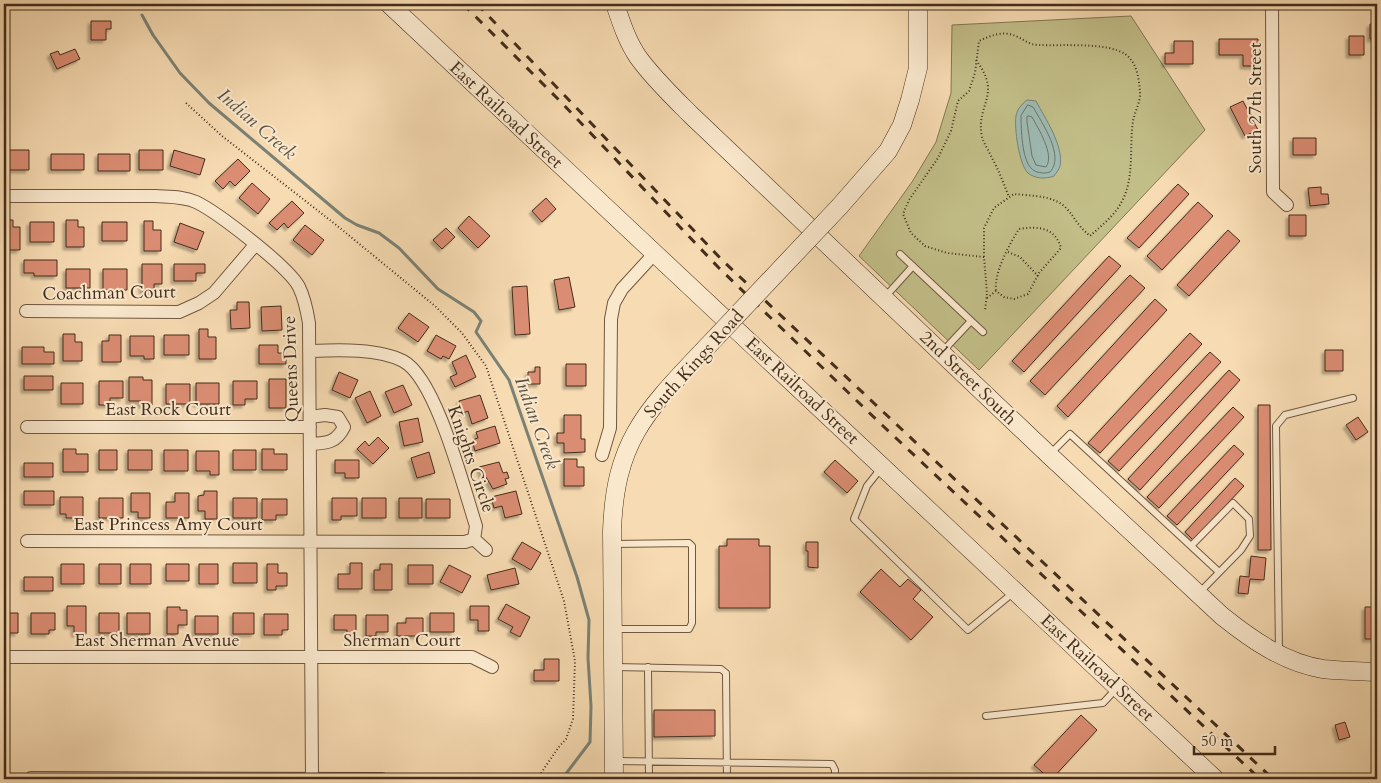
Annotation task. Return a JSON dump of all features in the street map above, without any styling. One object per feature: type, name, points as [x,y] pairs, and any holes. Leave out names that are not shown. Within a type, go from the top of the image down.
[{"type":"street","name":"East Railroad Street","points":[[388,4],[1118,687],[1206,776]]},
{"type":"street","name":"2nd Street South","points":[[615,4],[623,28],[638,57],[691,115],[1198,594],[1244,634],[1279,655],[1322,669],[1377,672]]},
{"type":"street","name":"South Kings Road","points":[[614,779],[613,504],[618,475],[629,445],[642,420],[661,395],[840,206],[888,151],[902,125],[918,68],[918,4]]},
{"type":"street","name":"South 27th Street","points":[[1272,4],[1273,192],[1287,205]]},
{"type":"street","name":"Queens Drive","points":[[4,196],[176,197],[195,201],[213,212],[285,268],[298,285],[307,309],[309,324],[312,779]]},
{"type":"street","name":"Coachman Court","points":[[26,311],[179,312],[214,293],[255,245]]},
{"type":"street","points":[[602,455],[610,428],[611,319],[614,302],[622,289],[655,253]]},
{"type":"street","name":"Knights Circle","points":[[309,351],[336,350],[380,354],[404,361],[416,371],[439,412],[476,526],[474,539],[465,542],[310,542]]},
{"type":"street","points":[[310,422],[325,415],[338,417],[344,427],[339,437],[326,443],[310,444]]},
{"type":"street","name":"East Rock Court","points":[[27,427],[310,422]]},
{"type":"street","points":[[474,539],[486,550]]},
{"type":"street","name":"East Princess Amy Court","points":[[27,541],[310,542]]},
{"type":"street","name":"East Sherman Avenue","points":[[4,657],[311,658]]},
{"type":"street","name":"Sherman Court","points":[[311,658],[472,657],[492,667]]},
{"type":"street","points":[[31,778],[382,779]]},
{"type":"lane","points":[[900,254],[983,332]]},
{"type":"lane","points":[[884,298],[913,266]]},
{"type":"lane","points":[[941,353],[971,321]]},
{"type":"lane","points":[[1279,655],[1276,426],[1285,415],[1353,398]]},
{"type":"lane","points":[[1049,455],[1070,434],[1219,572]]},
{"type":"lane","points":[[882,466],[867,486],[854,519],[968,630],[1015,592]]},
{"type":"lane","points":[[1191,546],[1233,503],[1249,519],[1250,536],[1241,550],[1198,594]]},
{"type":"lane","points":[[612,544],[689,543],[692,546],[692,623],[689,629],[612,629]]},
{"type":"lane","points":[[613,667],[722,669],[726,673],[727,779]]},
{"type":"lane","points":[[648,667],[649,779]]},
{"type":"lane","points":[[986,716],[1103,703],[1118,687]]},
{"type":"lane","points":[[614,762],[832,764],[835,770],[835,779]]},
{"type":"path","points":[[984,257],[947,253],[925,246],[912,233],[903,214],[909,200],[938,158],[950,131],[958,101],[969,91],[975,73],[979,42],[994,34],[1005,34],[1016,36],[1031,45],[1084,46],[1110,49],[1126,55],[1138,71],[1140,94],[1134,120],[1129,182],[1121,203],[1090,236],[1079,227],[1066,208],[1055,199],[1014,194],[994,208],[984,228],[987,298],[985,311]]},
{"type":"path","points":[[976,60],[984,70],[989,90],[980,120],[982,138],[996,165],[1009,198]]},
{"type":"path","points":[[1042,228],[1058,238],[1061,248],[1038,276],[1028,294],[1014,299],[1004,297],[996,291],[997,274],[1019,229],[1042,228]]},
{"type":"path","points":[[1008,252],[1020,257],[1038,276]]},
{"type":"path","points":[[987,298],[996,291]]},
{"type":"shaded area","points":[[1131,16],[1205,130],[979,370],[859,256],[912,182],[936,142],[951,93],[952,25]]},
{"type":"water","points":[[1027,100],[1036,101],[1057,141],[1060,166],[1054,176],[1044,178],[1034,176],[1028,173],[1022,162],[1018,146],[1016,121],[1019,109]]},
{"type":"building","points":[[91,21],[111,21],[111,29],[106,29],[106,40],[91,40]]},
{"type":"building","points":[[1370,24],[1377,24],[1377,39],[1370,39]]},
{"type":"building","points":[[1349,36],[1364,36],[1364,55],[1349,55]]},
{"type":"building","points":[[1219,39],[1258,39],[1258,66],[1243,66],[1243,55],[1219,55]]},
{"type":"building","points":[[1174,41],[1193,41],[1193,64],[1165,64],[1165,53],[1174,53]]},
{"type":"building","points":[[75,49],[80,59],[57,69],[50,54],[58,51],[60,55]]},
{"type":"building","points":[[1243,101],[1258,130],[1245,136],[1230,107]]},
{"type":"building","points":[[1293,138],[1316,138],[1316,155],[1293,155]]},
{"type":"building","points":[[4,150],[29,150],[29,170],[4,170]]},
{"type":"building","points":[[139,150],[163,150],[163,170],[139,170]]},
{"type":"building","points":[[174,150],[205,159],[200,175],[170,166]]},
{"type":"building","points":[[51,154],[84,154],[84,170],[51,170]]},
{"type":"building","points":[[98,154],[130,154],[130,171],[98,171]]},
{"type":"building","points":[[238,159],[250,171],[235,186],[230,181],[223,189],[215,181]]},
{"type":"building","points":[[252,183],[270,199],[258,214],[239,198]]},
{"type":"building","points":[[1178,184],[1189,194],[1139,248],[1127,238]]},
{"type":"building","points":[[1321,187],[1321,194],[1328,194],[1329,204],[1310,206],[1308,188]]},
{"type":"building","points":[[546,198],[556,209],[542,222],[532,211]]},
{"type":"building","points":[[292,201],[304,213],[288,228],[284,223],[277,230],[269,223]]},
{"type":"building","points":[[1198,202],[1213,216],[1162,270],[1147,256]]},
{"type":"building","points":[[1289,215],[1306,215],[1306,236],[1289,236]]},
{"type":"building","points":[[469,216],[490,236],[478,248],[458,228]]},
{"type":"building","points":[[4,220],[13,220],[13,227],[20,227],[20,250],[4,250]]},
{"type":"building","points":[[66,220],[78,220],[78,227],[84,227],[84,247],[66,247]]},
{"type":"building","points":[[144,221],[153,221],[153,230],[161,230],[161,251],[144,251]]},
{"type":"building","points":[[30,222],[54,222],[54,242],[30,242]]},
{"type":"building","points":[[102,222],[127,222],[127,241],[102,241]]},
{"type":"building","points":[[180,223],[204,232],[197,250],[174,242]]},
{"type":"building","points":[[305,225],[324,240],[312,255],[293,240]]},
{"type":"building","points":[[446,228],[455,237],[442,249],[433,240]]},
{"type":"building","points":[[1228,230],[1240,241],[1189,296],[1177,285]]},
{"type":"building","points":[[1109,256],[1121,266],[1024,372],[1012,361]]},
{"type":"building","points":[[24,260],[57,260],[57,276],[34,276],[34,273],[24,273]]},
{"type":"building","points":[[142,264],[162,264],[162,284],[154,284],[154,291],[142,291]]},
{"type":"building","points":[[174,264],[205,264],[205,273],[196,273],[196,281],[174,281]]},
{"type":"building","points":[[66,269],[90,269],[90,288],[66,288]]},
{"type":"building","points":[[103,269],[127,269],[127,290],[103,290]]},
{"type":"building","points":[[1130,275],[1145,288],[1045,395],[1030,381]]},
{"type":"building","points":[[569,277],[575,307],[559,310],[554,280]]},
{"type":"building","points":[[527,286],[530,334],[515,335],[512,287]]},
{"type":"building","points":[[1155,299],[1167,310],[1068,417],[1057,406]]},
{"type":"building","points":[[237,302],[249,302],[250,328],[231,329],[230,310],[237,310]]},
{"type":"building","points":[[281,306],[282,330],[262,331],[261,307]]},
{"type":"building","points":[[409,313],[429,327],[418,342],[398,328]]},
{"type":"building","points":[[199,329],[208,329],[208,337],[216,337],[216,359],[199,359]]},
{"type":"building","points":[[1190,333],[1202,344],[1100,453],[1088,443]]},
{"type":"building","points":[[63,334],[75,334],[75,342],[82,342],[82,361],[63,361]]},
{"type":"building","points":[[109,335],[121,335],[121,362],[102,362],[102,341],[109,341]]},
{"type":"building","points":[[164,335],[189,335],[189,355],[164,355]]},
{"type":"building","points":[[436,335],[456,346],[449,359],[443,356],[441,359],[427,351]]},
{"type":"building","points":[[130,336],[154,336],[154,359],[144,359],[144,356],[130,356]]},
{"type":"building","points":[[259,345],[278,345],[278,353],[286,353],[286,364],[259,364]]},
{"type":"building","points":[[22,347],[44,347],[44,352],[54,352],[54,364],[22,364]]},
{"type":"building","points":[[1325,350],[1343,350],[1343,371],[1325,371]]},
{"type":"building","points":[[1210,352],[1221,362],[1119,471],[1108,461]]},
{"type":"building","points":[[466,355],[476,377],[455,387],[450,377],[457,374],[452,362]]},
{"type":"building","points":[[566,364],[586,364],[586,386],[566,386]]},
{"type":"building","points":[[535,367],[540,367],[540,384],[528,384],[528,372],[535,372]]},
{"type":"building","points":[[1229,370],[1240,380],[1140,490],[1128,479]]},
{"type":"building","points":[[339,372],[358,380],[350,398],[332,390]]},
{"type":"building","points":[[24,376],[53,376],[53,390],[24,390]]},
{"type":"building","points":[[129,377],[143,377],[143,380],[152,380],[152,405],[141,405],[141,401],[129,401]]},
{"type":"building","points":[[269,379],[286,379],[286,408],[269,408]]},
{"type":"building","points":[[99,381],[123,381],[123,398],[110,398],[110,405],[99,405]]},
{"type":"building","points":[[233,381],[257,381],[257,399],[245,399],[245,405],[233,405]]},
{"type":"building","points":[[61,383],[83,383],[83,404],[61,404]]},
{"type":"building","points":[[196,383],[219,383],[219,404],[196,404]]},
{"type":"building","points":[[166,384],[190,384],[190,404],[166,404]]},
{"type":"building","points":[[403,385],[412,405],[394,413],[385,392]]},
{"type":"building","points":[[370,391],[381,416],[367,423],[355,398]]},
{"type":"building","points":[[480,395],[488,418],[472,424],[468,411],[463,413],[459,401]]},
{"type":"building","points":[[1258,405],[1270,405],[1271,550],[1258,550]]},
{"type":"building","points":[[1233,407],[1244,417],[1159,508],[1147,497]]},
{"type":"building","points":[[564,415],[581,415],[581,439],[585,439],[585,452],[564,453],[564,443],[557,443],[557,433],[564,433]]},
{"type":"building","points":[[1358,417],[1368,432],[1356,440],[1346,425]]},
{"type":"building","points":[[418,418],[423,442],[404,446],[399,422]]},
{"type":"building","points":[[495,426],[500,443],[475,451],[472,440],[478,438],[476,432]]},
{"type":"building","points":[[378,437],[389,448],[373,464],[357,449],[365,441],[369,446]]},
{"type":"building","points":[[1234,445],[1244,454],[1177,525],[1167,516]]},
{"type":"building","points":[[63,449],[76,449],[76,454],[88,454],[88,472],[63,472]]},
{"type":"building","points":[[262,449],[274,449],[274,454],[287,454],[287,470],[262,470]]},
{"type":"building","points":[[99,450],[117,450],[117,470],[99,470]]},
{"type":"building","points":[[128,450],[152,450],[152,470],[128,470]]},
{"type":"building","points":[[164,450],[188,450],[188,471],[164,471]]},
{"type":"building","points":[[233,450],[256,450],[256,470],[233,470]]},
{"type":"building","points":[[196,451],[219,451],[219,475],[210,475],[210,471],[196,471]]},
{"type":"building","points":[[429,452],[435,473],[417,478],[411,458]]},
{"type":"building","points":[[564,459],[577,459],[577,467],[584,467],[584,486],[564,486]]},
{"type":"building","points":[[335,460],[359,460],[359,478],[345,478],[345,473],[335,473]]},
{"type":"building","points":[[835,460],[858,481],[847,493],[824,472]]},
{"type":"building","points":[[499,462],[503,473],[507,472],[509,478],[505,479],[507,484],[493,489],[486,477],[483,477],[479,467]]},
{"type":"building","points":[[24,463],[53,463],[53,477],[24,477]]},
{"type":"building","points":[[1235,478],[1244,486],[1193,540],[1185,532]]},
{"type":"building","points":[[24,491],[54,491],[54,505],[24,505]]},
{"type":"building","points":[[204,491],[217,491],[217,519],[205,519],[205,511],[198,511],[198,496],[204,495]]},
{"type":"building","points":[[516,491],[522,514],[505,518],[502,506],[494,508],[491,497]]},
{"type":"building","points":[[131,493],[150,493],[150,518],[138,518],[138,512],[131,512]]},
{"type":"building","points":[[175,493],[189,493],[189,518],[166,518],[166,502],[175,502]]},
{"type":"building","points":[[60,497],[83,497],[83,518],[66,518],[66,514],[60,514]]},
{"type":"building","points":[[99,498],[123,498],[123,518],[99,518]]},
{"type":"building","points":[[233,498],[257,498],[257,518],[233,518]]},
{"type":"building","points":[[332,498],[357,498],[357,516],[341,516],[341,520],[332,520]]},
{"type":"building","points":[[362,498],[386,498],[386,518],[362,518]]},
{"type":"building","points":[[399,498],[422,498],[422,518],[399,518]]},
{"type":"building","points":[[262,499],[287,499],[287,515],[276,515],[276,520],[262,520]]},
{"type":"building","points":[[426,499],[450,499],[450,518],[426,518]]},
{"type":"building","points":[[727,539],[759,539],[759,546],[770,546],[770,608],[719,608],[719,546],[727,546]]},
{"type":"building","points":[[522,542],[541,553],[531,570],[512,559]]},
{"type":"building","points":[[806,542],[818,542],[818,568],[808,567]]},
{"type":"building","points":[[1251,556],[1266,558],[1264,580],[1250,579],[1248,594],[1238,593],[1240,576],[1249,577]]},
{"type":"building","points":[[233,563],[257,563],[257,583],[233,583]]},
{"type":"building","points":[[350,563],[362,563],[362,589],[338,589],[338,574],[350,574]]},
{"type":"building","points":[[61,564],[84,564],[84,584],[61,584]]},
{"type":"building","points":[[99,564],[121,564],[121,584],[99,584]]},
{"type":"building","points":[[130,564],[151,564],[151,584],[130,584]]},
{"type":"building","points":[[166,564],[189,564],[189,581],[166,581]]},
{"type":"building","points":[[199,564],[218,564],[218,584],[199,584]]},
{"type":"building","points":[[267,564],[278,564],[278,573],[287,573],[287,586],[276,586],[276,590],[267,590]]},
{"type":"building","points":[[380,564],[392,564],[392,590],[374,590],[374,570],[380,570]]},
{"type":"building","points":[[408,565],[433,565],[433,584],[408,584]]},
{"type":"building","points":[[449,565],[471,576],[462,593],[440,582]]},
{"type":"building","points":[[515,568],[519,584],[491,590],[487,575]]},
{"type":"building","points":[[881,569],[900,587],[908,579],[921,590],[913,599],[933,617],[911,640],[860,592]]},
{"type":"building","points":[[24,577],[53,577],[53,591],[24,591]]},
{"type":"building","points":[[506,604],[530,617],[520,637],[510,632],[513,627],[498,619]]},
{"type":"building","points":[[67,606],[86,606],[86,634],[74,634],[74,626],[67,626]]},
{"type":"building","points":[[470,606],[489,606],[489,631],[478,631],[478,620],[470,620]]},
{"type":"building","points":[[167,607],[180,607],[180,610],[187,610],[187,625],[178,625],[178,634],[167,634]]},
{"type":"building","points":[[1365,607],[1377,607],[1377,639],[1365,639]]},
{"type":"building","points":[[4,613],[18,613],[18,633],[4,633]]},
{"type":"building","points":[[31,613],[55,613],[55,630],[49,630],[49,634],[31,634]]},
{"type":"building","points":[[99,613],[119,613],[119,633],[99,633]]},
{"type":"building","points":[[127,613],[150,613],[150,634],[127,634]]},
{"type":"building","points":[[233,613],[254,613],[254,634],[233,634]]},
{"type":"building","points":[[430,613],[454,613],[454,632],[430,632]]},
{"type":"building","points":[[264,614],[288,614],[288,630],[282,630],[282,635],[264,635]]},
{"type":"building","points":[[334,615],[356,615],[356,636],[347,636],[347,630],[334,630]]},
{"type":"building","points":[[366,615],[388,615],[388,632],[376,632],[376,636],[366,636]]},
{"type":"building","points":[[195,616],[218,616],[218,634],[195,634]]},
{"type":"building","points":[[406,618],[423,618],[423,636],[397,636],[397,623],[406,623]]},
{"type":"building","points":[[544,659],[559,659],[559,681],[534,681],[534,670],[544,670]]},
{"type":"building","points":[[654,710],[715,710],[715,736],[654,737]]},
{"type":"building","points":[[1081,715],[1097,730],[1050,779],[1034,765]]},
{"type":"building","points":[[1345,722],[1350,737],[1339,740],[1335,725]]},
{"type":"waterway","name":"Indian Creek","points":[[142,15],[153,35],[180,73],[209,103],[345,218],[357,225],[379,233],[399,248],[438,289],[474,312],[481,321],[476,332],[509,380],[577,577],[589,620],[590,742],[562,779]]},
{"type":"railway","points":[[463,4],[561,102],[718,267],[882,425],[1260,779]]},
{"type":"railway","points":[[477,4],[722,260],[1273,779]]}]
